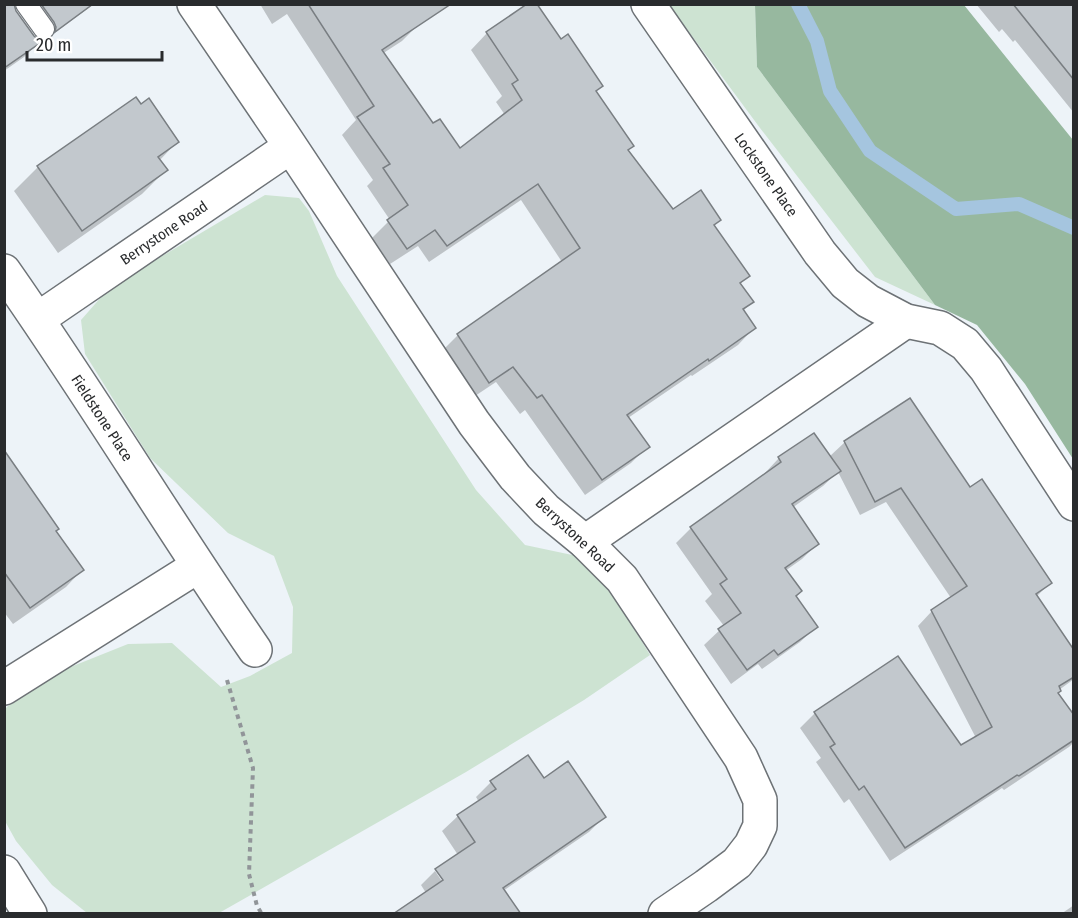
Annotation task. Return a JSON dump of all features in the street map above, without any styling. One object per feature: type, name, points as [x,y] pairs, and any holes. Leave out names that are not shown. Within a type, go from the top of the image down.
[{"type":"street","name":"Berrystone Road","points":[[194,4],[494,450],[515,477],[546,510],[585,542],[622,579],[741,758],[760,800],[760,826],[751,845],[736,863],[665,914]]},
{"type":"street","name":"Lockstone Place","points":[[648,4],[820,253],[845,283],[868,302],[906,321],[940,328],[965,344],[986,369],[1074,504]]},
{"type":"street","name":"Berrystone Road","points":[[38,319],[290,147]]},
{"type":"street","name":"Fieldstone Place","points":[[4,271],[38,319],[255,650]]},
{"type":"street","points":[[585,542],[906,321]]},
{"type":"street","points":[[4,688],[198,566]]},
{"type":"street","points":[[4,872],[30,914]]},
{"type":"lane","points":[[26,4],[44,29]]},
{"type":"path","points":[[255,650],[226,679],[253,768],[249,874],[262,914]]},
{"type":"green space","points":[[669,5],[755,5],[757,67],[935,305],[875,277]]},
{"type":"green space","points":[[755,5],[964,5],[1073,140],[1073,459],[1025,384],[977,325],[935,305],[757,67]]},
{"type":"green space","points":[[265,195],[299,198],[309,211],[337,276],[476,490],[525,545],[577,556],[608,585],[650,655],[584,700],[466,772],[219,913],[87,913],[52,885],[16,841],[5,821],[4,710],[68,668],[128,644],[172,643],[221,687],[250,676],[292,653],[293,607],[274,556],[228,533],[150,458],[85,354],[81,320],[110,287]]},
{"type":"building","points":[[4,4],[14,4],[16,11],[34,36],[43,41],[4,68]]},
{"type":"building","points":[[41,4],[93,4],[55,32],[54,22]]},
{"type":"building","points":[[308,4],[451,4],[382,50],[433,123],[440,119],[460,148],[522,100],[512,84],[518,80],[486,32],[527,4],[537,4],[561,39],[568,34],[603,86],[596,91],[634,146],[628,150],[673,209],[701,190],[721,220],[714,225],[750,276],[740,283],[754,302],[743,309],[756,328],[627,415],[650,447],[602,480],[542,395],[537,398],[513,367],[489,383],[457,334],[580,248],[538,184],[447,246],[435,230],[407,249],[387,220],[408,205],[383,168],[390,164],[357,117],[374,106]]},
{"type":"building","points":[[1013,4],[1074,4],[1074,80]]},
{"type":"building","points":[[136,97],[141,104],[149,98],[179,142],[158,157],[168,170],[82,231],[37,166]]},
{"type":"building","points":[[910,398],[970,487],[982,479],[1052,583],[1036,594],[1074,650],[1074,677],[1059,686],[1061,691],[1058,693],[1074,715],[1074,740],[905,848],[864,786],[859,790],[830,747],[835,744],[814,712],[898,656],[961,745],[992,727],[931,610],[967,586],[901,488],[875,502],[844,441]]},
{"type":"building","points":[[814,433],[841,471],[792,504],[819,544],[785,568],[802,591],[796,596],[818,627],[778,655],[774,650],[747,670],[718,629],[741,613],[720,584],[727,579],[690,527],[781,462],[778,457]]},
{"type":"building","points":[[4,450],[59,529],[56,531],[84,570],[30,608],[4,572]]},
{"type":"building","points":[[528,755],[544,778],[568,761],[606,817],[503,888],[521,914],[393,914],[443,880],[435,869],[475,842],[457,815],[496,789],[490,781]]},
{"type":"waterway","points":[[798,4],[817,41],[830,91],[870,151],[956,209],[1019,204],[1074,228]]}]
